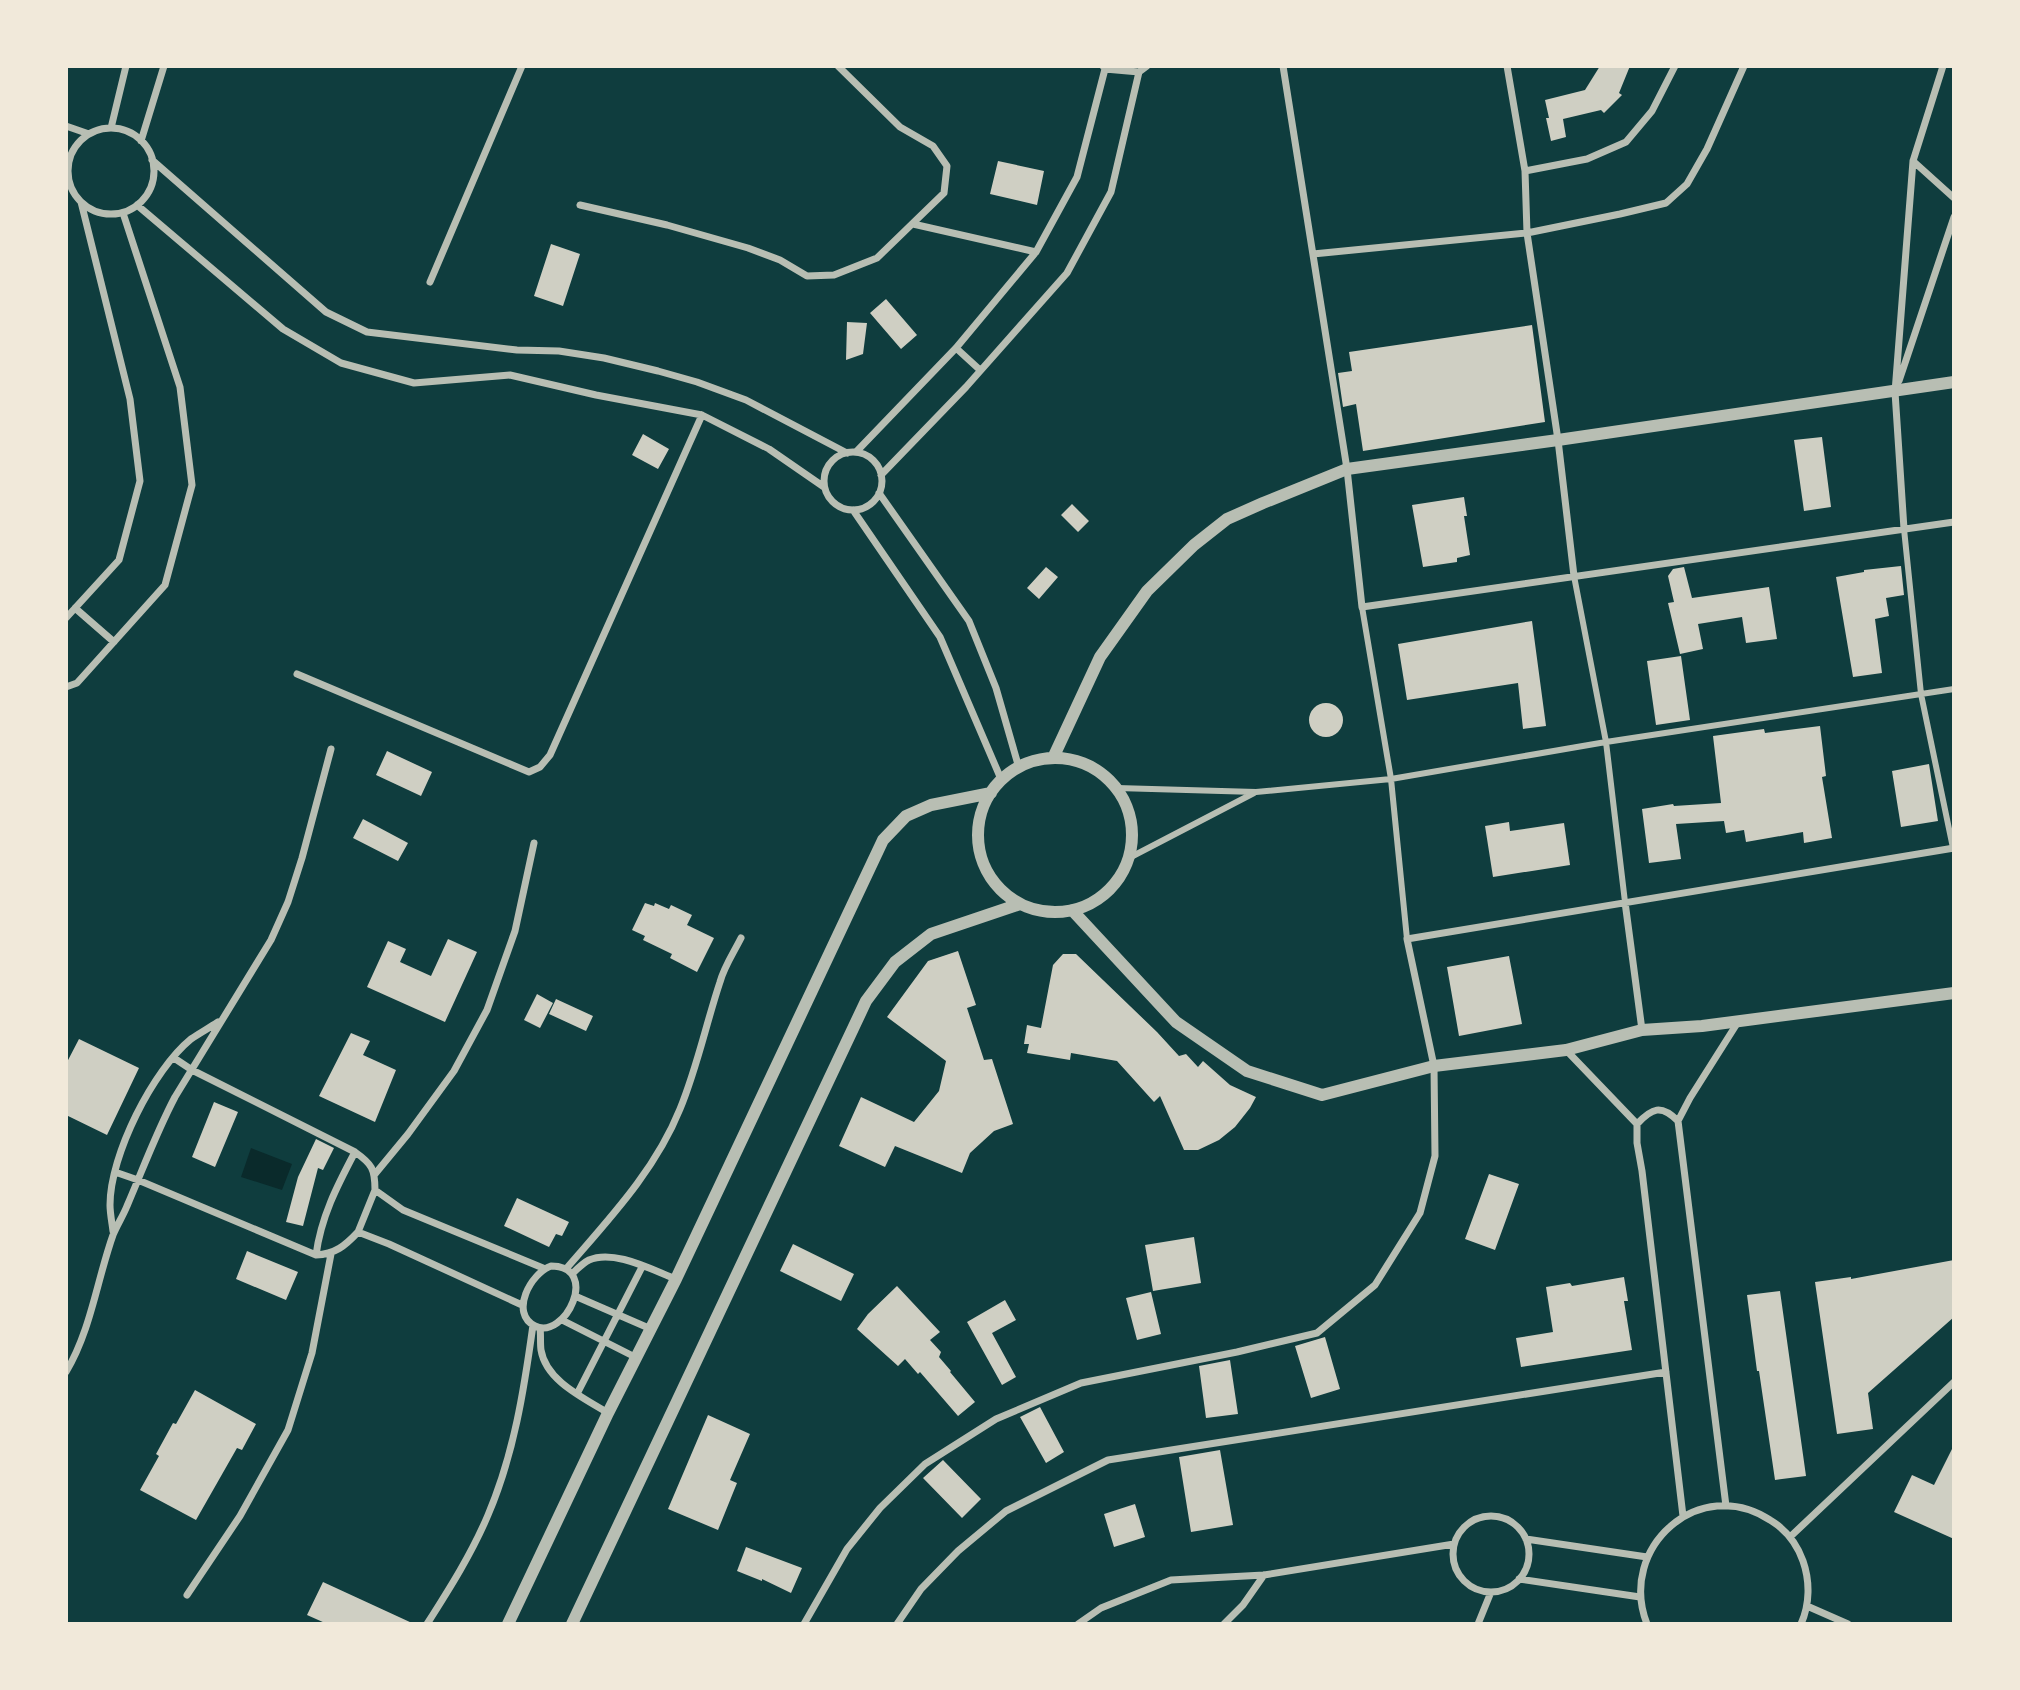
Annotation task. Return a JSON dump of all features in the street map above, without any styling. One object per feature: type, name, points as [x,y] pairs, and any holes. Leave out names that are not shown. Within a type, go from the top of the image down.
[{"type":"street","points":[[111,128],[126,66]]},
{"type":"street","points":[[141,141],[164,66]]},
{"type":"street","points":[[430,282],[523,66]]},
{"type":"street","points":[[580,205],[667,225],[748,248],[780,260],[807,276],[834,275],[877,258],[944,193],[947,166],[933,146],[900,127],[838,66]]},
{"type":"street","points":[[881,475],[1067,274],[1111,192],[1139,72],[1147,66]]},
{"type":"street","points":[[804,1623],[847,1549],[880,1508],[925,1464],[996,1419],[1081,1383],[1317,1333],[1375,1285],[1420,1213],[1435,1156],[1434,1066],[1407,939],[1391,779],[1362,607],[1347,469],[1283,66]]},
{"type":"street","points":[[1507,66],[1525,171],[1527,233],[1558,440],[1574,576],[1606,742],[1642,1030]]},
{"type":"street","points":[[1525,171],[1587,159],[1626,142],[1652,111],[1675,66]]},
{"type":"street","points":[[1312,254],[1527,233],[1666,202],[1687,184],[1707,149],[1744,66]]},
{"type":"street","points":[[1407,939],[1953,848],[1922,694],[1904,529],[1895,391],[1913,161],[1943,66]]},
{"type":"street","points":[[856,452],[956,348],[1037,252],[1077,177],[1104,68],[1139,72]]},
{"type":"street","points":[[66,126],[89,134]]},
{"type":"street","points":[[111,128],[132,134],[141,141],[148,149],[154,171],[148,192],[137,205],[111,215],[90,209],[81,202],[74,193],[67,172],[69,161],[80,142],[89,134],[111,128]]},
{"type":"street","points":[[152,160],[326,312],[367,332],[517,350],[559,351],[604,358],[657,371],[746,400],[847,453]]},
{"type":"street","points":[[1913,161],[1954,198]]},
{"type":"street","points":[[66,618],[119,560],[140,481],[130,399],[81,202]]},
{"type":"street","points":[[137,205],[283,329],[341,363],[414,383],[510,375],[702,415],[769,449],[824,487]]},
{"type":"street","points":[[66,687],[77,683],[165,585],[192,485],[180,387],[122,213]]},
{"type":"street","points":[[1895,391],[1954,217]]},
{"type":"street","points":[[913,225],[1037,252]]},
{"type":"street","points":[[956,348],[980,370]]},
{"type":"street","points":[[1053,758],[1100,657],[1147,591],[1194,545],[1227,519],[1347,469],[1954,382]]},
{"type":"street","points":[[297,674],[529,772],[540,767],[550,755],[702,415]]},
{"type":"street","points":[[856,452],[872,460],[881,475],[879,493],[874,500],[867,506],[853,510],[841,508],[834,503],[824,487],[826,470],[838,456],[856,452]]},
{"type":"street","points":[[879,493],[969,621],[996,688],[1019,768]]},
{"type":"street","points":[[853,510],[940,637],[1001,779]]},
{"type":"street","points":[[1362,607],[1954,522]]},
{"type":"street","points":[[75,608],[114,642]]},
{"type":"street","points":[[1117,788],[1256,792],[1391,779],[1606,742],[1954,689]]},
{"type":"street","points":[[66,1372],[75,1358],[114,1233],[162,1122],[271,940],[288,902],[331,749]]},
{"type":"street","points":[[1053,758],[1077,761],[1099,771],[1117,788],[1128,810],[1132,834],[1129,858],[1116,882],[1096,900],[1072,910],[1045,912],[1020,904],[998,888],[984,865],[978,839],[981,815],[1001,779],[1029,763],[1053,758]]},
{"type":"street","points":[[1129,858],[1256,792]]},
{"type":"street","points":[[508,1623],[608,1413],[676,1279],[883,840],[906,816],[931,805],[991,793]]},
{"type":"street","points":[[375,1174],[454,1071],[487,1010],[515,931],[534,843]]},
{"type":"street","points":[[572,1623],[866,1001],[895,962],[931,934],[1020,904]]},
{"type":"street","points":[[1072,910],[1176,1022],[1247,1071],[1322,1096],[1434,1066],[1566,1051],[1642,1030],[1702,1026],[1954,993]]},
{"type":"street","points":[[569,1271],[640,1182],[661,1149],[680,1109],[704,1040],[720,979],[741,938]]},
{"type":"street","points":[[114,1233],[110,1204],[115,1172],[139,1109],[158,1077],[190,1040],[222,1020]]},
{"type":"street","points":[[1727,1506],[1678,1121],[1738,1021]]},
{"type":"street","points":[[1566,1051],[1637,1124]]},
{"type":"street","points":[[115,1172],[316,1255],[331,1254],[346,1245],[358,1232],[375,1190],[375,1174],[369,1162],[355,1152],[192,1070],[174,1058]]},
{"type":"street","points":[[1678,1121],[1669,1112],[1655,1110],[1646,1114],[1637,1124],[1637,1143],[1684,1516]]},
{"type":"street","points":[[316,1255],[327,1207],[355,1152]]},
{"type":"street","points":[[375,1190],[402,1210],[543,1268]]},
{"type":"street","points":[[358,1232],[390,1244],[522,1306]]},
{"type":"street","points":[[187,1595],[240,1516],[288,1430],[312,1353],[331,1254]]},
{"type":"street","points":[[569,1271],[602,1256],[619,1258],[676,1279]]},
{"type":"street","points":[[537,1326],[556,1325],[562,1320],[575,1296],[577,1288],[569,1271],[559,1266],[543,1268],[537,1273],[524,1298],[523,1313],[537,1326],[545,1363],[553,1375],[608,1413]]},
{"type":"street","points":[[577,1394],[642,1267]]},
{"type":"street","points":[[575,1296],[650,1329]]},
{"type":"street","points":[[562,1320],[637,1358]]},
{"type":"street","points":[[427,1623],[465,1564],[488,1514],[509,1455],[537,1326]]},
{"type":"street","points":[[897,1623],[921,1589],[958,1551],[1006,1511],[1108,1461],[1666,1372]]},
{"type":"street","points":[[1790,1537],[1954,1382]]},
{"type":"street","points":[[1647,1623],[1640,1597],[1640,1583],[1647,1557],[1662,1534],[1684,1516],[1704,1508],[1727,1506],[1762,1514],[1790,1537],[1806,1570],[1807,1606],[1801,1623]]},
{"type":"street","points":[[1493,1515],[1504,1517],[1521,1530],[1526,1539],[1529,1556],[1527,1564],[1519,1579],[1509,1587],[1491,1592],[1471,1587],[1454,1564],[1454,1544],[1458,1534],[1473,1520],[1493,1515]]},
{"type":"street","points":[[1526,1539],[1647,1557]]},
{"type":"street","points":[[1078,1623],[1101,1608],[1171,1580],[1264,1575],[1454,1544]]},
{"type":"street","points":[[1224,1623],[1243,1605],[1264,1575]]},
{"type":"street","points":[[1519,1579],[1640,1597]]},
{"type":"street","points":[[1478,1623],[1491,1592]]},
{"type":"street","points":[[1807,1606],[1848,1623]]},
{"type":"water","points":[[251,1148],[292,1164],[282,1190],[241,1177]]},
{"type":"building","points":[[1600,66],[1630,66],[1619,93],[1622,95],[1604,113],[1601,110],[1563,119],[1566,137],[1551,141],[1545,100],[1585,90]]},
{"type":"building","points":[[998,161],[1044,171],[1037,205],[990,194]]},
{"type":"building","points":[[551,244],[580,254],[563,306],[534,296]]},
{"type":"building","points":[[886,299],[917,335],[901,349],[870,313]]},
{"type":"building","points":[[847,322],[867,323],[863,354],[846,360]]},
{"type":"building","points":[[1532,325],[1545,422],[1363,451],[1356,404],[1343,407],[1338,373],[1352,371],[1349,352]]},
{"type":"building","points":[[643,434],[669,449],[658,469],[632,455]]},
{"type":"building","points":[[1822,437],[1831,507],[1804,511],[1794,440]]},
{"type":"building","points":[[1464,497],[1470,555],[1457,558],[1457,562],[1423,567],[1412,505]]},
{"type":"building","points":[[1072,504],[1089,521],[1078,532],[1061,515]]},
{"type":"building","points":[[1901,566],[1904,595],[1886,598],[1889,616],[1875,619],[1882,673],[1853,677],[1836,577],[1864,570]]},
{"type":"building","points":[[1046,567],[1058,577],[1039,599],[1027,588]]},
{"type":"building","points":[[1684,567],[1692,598],[1769,587],[1777,639],[1746,643],[1742,617],[1698,624],[1703,649],[1680,654],[1668,603],[1674,602],[1668,576],[1673,569]]},
{"type":"building","points":[[1532,621],[1546,726],[1523,729],[1518,683],[1407,700],[1398,644]]},
{"type":"building","points":[[1681,656],[1690,720],[1656,725],[1647,661]]},
{"type":"building","points":[[1326,703],[1338,708],[1343,720],[1338,732],[1326,737],[1314,732],[1309,720],[1314,708]]},
{"type":"building","points":[[1820,726],[1826,776],[1822,777],[1832,838],[1804,843],[1803,832],[1746,842],[1744,830],[1726,833],[1724,821],[1676,824],[1681,859],[1649,863],[1642,809],[1673,804],[1721,803],[1713,736],[1764,729],[1765,733]]},
{"type":"building","points":[[387,751],[432,772],[421,796],[376,775]]},
{"type":"building","points":[[1929,764],[1938,821],[1901,827],[1892,771]]},
{"type":"building","points":[[363,819],[408,843],[398,861],[353,838]]},
{"type":"building","points":[[1509,822],[1510,831],[1564,823],[1570,865],[1493,877],[1485,826]]},
{"type":"building","points":[[645,903],[654,906],[655,903],[669,909],[671,905],[692,915],[687,925],[714,938],[697,972],[670,958],[672,954],[643,940],[645,936],[632,930]]},
{"type":"building","points":[[448,939],[477,952],[445,1022],[367,987],[388,941],[406,949],[400,962],[431,976]]},
{"type":"building","points":[[958,951],[976,1005],[967,1008],[984,1060],[992,1059],[1013,1124],[994,1131],[970,1153],[962,1173],[895,1146],[885,1167],[839,1146],[861,1097],[914,1122],[939,1091],[946,1061],[887,1017],[928,961]]},
{"type":"building","points":[[1063,954],[1076,954],[1179,1056],[1186,1054],[1198,1067],[1203,1061],[1230,1085],[1256,1097],[1235,1127],[1219,1140],[1198,1150],[1184,1150],[1160,1096],[1154,1102],[1117,1061],[1071,1053],[1070,1060],[1027,1053],[1029,1044],[1024,1044],[1027,1025],[1041,1028],[1053,965]]},
{"type":"building","points":[[1509,956],[1522,1024],[1459,1036],[1447,967]]},
{"type":"building","points":[[537,994],[553,1003],[540,1028],[524,1020]]},
{"type":"building","points":[[556,999],[593,1016],[586,1031],[549,1014]]},
{"type":"building","points":[[351,1033],[370,1041],[363,1055],[396,1070],[375,1122],[319,1096]]},
{"type":"building","points":[[79,1039],[139,1068],[107,1135],[66,1115],[66,1064]]},
{"type":"building","points":[[214,1102],[238,1112],[215,1167],[192,1157]]},
{"type":"building","points":[[316,1139],[334,1148],[323,1170],[318,1168],[303,1226],[286,1222],[298,1177]]},
{"type":"building","points":[[1489,1174],[1519,1184],[1495,1250],[1465,1239]]},
{"type":"building","points":[[517,1198],[569,1222],[562,1236],[556,1234],[549,1247],[504,1226]]},
{"type":"building","points":[[1194,1237],[1201,1283],[1153,1291],[1145,1245]]},
{"type":"building","points":[[793,1244],[854,1274],[841,1301],[780,1271]]},
{"type":"building","points":[[247,1251],[298,1272],[286,1300],[236,1279]]},
{"type":"building","points":[[1954,1260],[1954,1317],[1868,1393],[1873,1429],[1837,1434],[1815,1282],[1851,1279]]},
{"type":"building","points":[[1624,1277],[1628,1301],[1624,1301],[1632,1350],[1521,1367],[1516,1338],[1553,1332],[1546,1287],[1570,1283],[1572,1286]]},
{"type":"building","points":[[897,1286],[940,1332],[930,1340],[941,1352],[939,1357],[975,1402],[958,1416],[920,1372],[918,1374],[905,1359],[898,1366],[857,1329],[868,1314]]},
{"type":"building","points":[[1780,1291],[1806,1476],[1775,1480],[1747,1295]]},
{"type":"building","points":[[1151,1292],[1161,1334],[1137,1340],[1126,1298]]},
{"type":"building","points":[[1005,1300],[1016,1320],[992,1333],[1016,1377],[1002,1385],[967,1322]]},
{"type":"building","points":[[1325,1337],[1340,1389],[1311,1398],[1295,1346]]},
{"type":"building","points":[[1230,1360],[1238,1414],[1206,1418],[1199,1366]]},
{"type":"building","points":[[195,1390],[256,1424],[242,1450],[237,1448],[196,1520],[140,1490],[173,1423],[176,1424]]},
{"type":"building","points":[[1040,1407],[1064,1452],[1046,1463],[1020,1417]]},
{"type":"building","points":[[708,1415],[750,1434],[730,1480],[737,1483],[718,1530],[668,1509]]},
{"type":"building","points":[[1954,1445],[1954,1539],[1894,1512],[1912,1475],[1934,1485]]},
{"type":"building","points":[[1220,1450],[1233,1525],[1191,1532],[1179,1457]]},
{"type":"building","points":[[943,1460],[981,1499],[962,1518],[923,1478]]},
{"type":"building","points":[[1135,1504],[1145,1537],[1114,1547],[1104,1514]]},
{"type":"building","points":[[746,1547],[802,1568],[791,1593],[737,1571]]},
{"type":"building","points":[[323,1582],[412,1623],[325,1623],[307,1615]]}]
